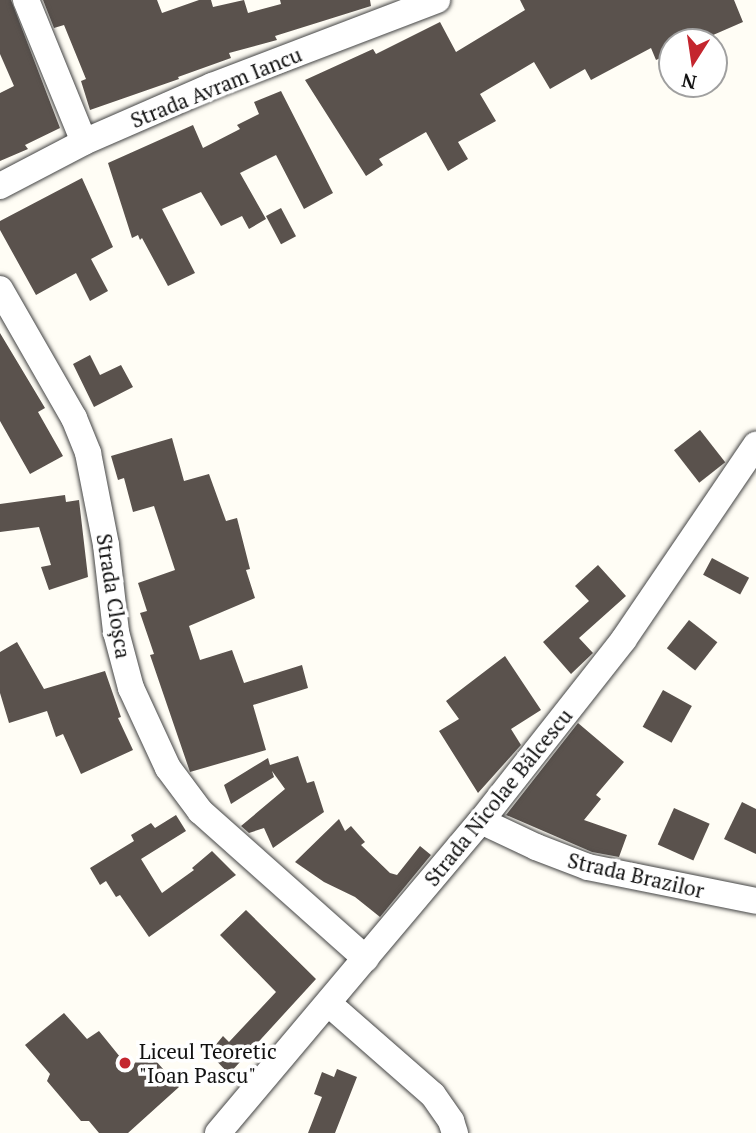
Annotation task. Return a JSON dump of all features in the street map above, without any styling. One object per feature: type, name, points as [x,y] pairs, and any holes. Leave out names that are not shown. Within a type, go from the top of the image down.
[{"type":"street","points":[[26,0],[84,142]]},
{"type":"street","name":"Strada Avram Iancu","points":[[0,186],[84,142],[212,86],[437,0]]},
{"type":"street","name":"Strada Cloșca","points":[[0,289],[74,418],[88,453],[97,492],[119,643],[131,688],[168,768],[200,811],[366,959]]},
{"type":"street","name":"Strada Nicolae Bălcescu","points":[[218,1133],[481,821],[640,618],[756,445]]},
{"type":"street","name":"Strada Brazilor","points":[[481,821],[536,847],[588,867],[756,901]]},
{"type":"street","points":[[328,1004],[433,1095],[451,1121],[455,1133]]},
{"type":"building","points":[[0,0],[11,0],[60,128],[25,145],[28,149],[0,161],[0,93],[14,86],[0,54]]},
{"type":"building","points":[[43,0],[157,0],[162,13],[199,0],[211,0],[213,7],[244,0],[248,13],[281,4],[280,0],[370,0],[371,6],[275,36],[277,40],[229,53],[231,58],[90,110],[81,81],[86,79],[64,25],[54,28]]},
{"type":"building","points":[[520,0],[734,0],[743,22],[728,29],[658,28],[658,59],[656,60],[651,48],[591,80],[585,69],[550,89],[534,62],[480,94],[496,121],[458,142],[468,159],[448,171],[426,132],[379,159],[383,165],[366,176],[305,80],[373,49],[376,54],[440,22],[456,52],[525,10]]},
{"type":"building","points":[[281,91],[333,193],[304,209],[276,155],[240,173],[266,219],[249,229],[242,216],[221,226],[201,192],[162,209],[195,273],[168,286],[142,238],[140,240],[138,235],[132,238],[108,163],[193,125],[203,148],[240,129],[237,125],[259,114],[254,102]]},
{"type":"building","points":[[82,178],[113,247],[91,259],[108,291],[90,301],[76,273],[36,295],[0,230],[0,221]]},
{"type":"building","points":[[281,208],[296,236],[281,244],[266,216]]},
{"type":"building","points":[[0,333],[45,408],[38,412],[63,456],[30,474],[0,421]]},
{"type":"building","points":[[90,355],[100,375],[121,365],[133,387],[94,407],[73,364]]},
{"type":"building","points":[[700,430],[725,462],[699,483],[674,450]]},
{"type":"building","points":[[172,438],[184,481],[209,474],[226,521],[237,518],[250,569],[246,570],[255,598],[189,626],[200,660],[232,650],[244,683],[302,665],[308,688],[253,705],[266,750],[190,772],[150,655],[154,654],[140,613],[147,611],[138,583],[175,570],[154,506],[133,512],[124,478],[118,480],[111,456]]},
{"type":"building","points":[[65,495],[66,502],[79,500],[88,577],[49,590],[41,567],[51,565],[39,527],[0,532],[0,504]]},
{"type":"building","points":[[712,558],[749,578],[740,594],[703,575]]},
{"type":"building","points":[[598,565],[626,596],[579,638],[593,653],[571,674],[543,642],[589,601],[575,586]]},
{"type":"building","points":[[689,620],[717,642],[695,671],[667,648]]},
{"type":"building","points":[[17,642],[44,689],[105,671],[121,717],[118,718],[133,750],[81,774],[63,734],[56,737],[47,711],[9,723],[0,693],[0,652]]},
{"type":"building","points":[[505,656],[541,710],[511,729],[521,745],[478,793],[439,731],[459,719],[446,701]]},
{"type":"building","points":[[663,690],[692,706],[672,743],[643,727]]},
{"type":"building","points":[[578,723],[624,762],[596,795],[601,799],[584,820],[627,835],[619,857],[592,852],[506,815]]},
{"type":"building","points":[[298,756],[307,783],[314,781],[324,812],[273,848],[264,828],[249,833],[241,826],[285,789],[272,771],[274,777],[231,804],[224,785],[268,758],[270,765]]},
{"type":"building","points":[[742,802],[756,809],[756,854],[724,839]]},
{"type":"building","points":[[674,808],[710,824],[693,860],[658,845]]},
{"type":"building","points":[[176,815],[186,831],[141,859],[162,893],[194,870],[192,868],[212,851],[236,875],[149,937],[120,895],[116,897],[106,881],[100,885],[90,868],[134,841],[131,835],[151,823],[155,828]]},
{"type":"building","points":[[339,819],[345,831],[351,826],[365,842],[361,845],[390,873],[397,875],[420,846],[431,855],[380,917],[355,897],[324,882],[295,862]]},
{"type":"building","points":[[246,910],[316,979],[229,1074],[209,1053],[223,1036],[229,1042],[276,992],[220,935]]},
{"type":"building","points":[[64,1013],[87,1039],[99,1031],[129,1068],[148,1052],[179,1087],[128,1133],[99,1133],[89,1121],[81,1121],[47,1081],[50,1074],[25,1045]]},
{"type":"building","points":[[337,1069],[357,1077],[335,1133],[308,1133],[322,1097],[314,1094],[322,1072],[334,1077]]},
{"type":"place","name":"Liceul Teoretic \"Ioan Pascu\"","points":[[125,1063]]}]
